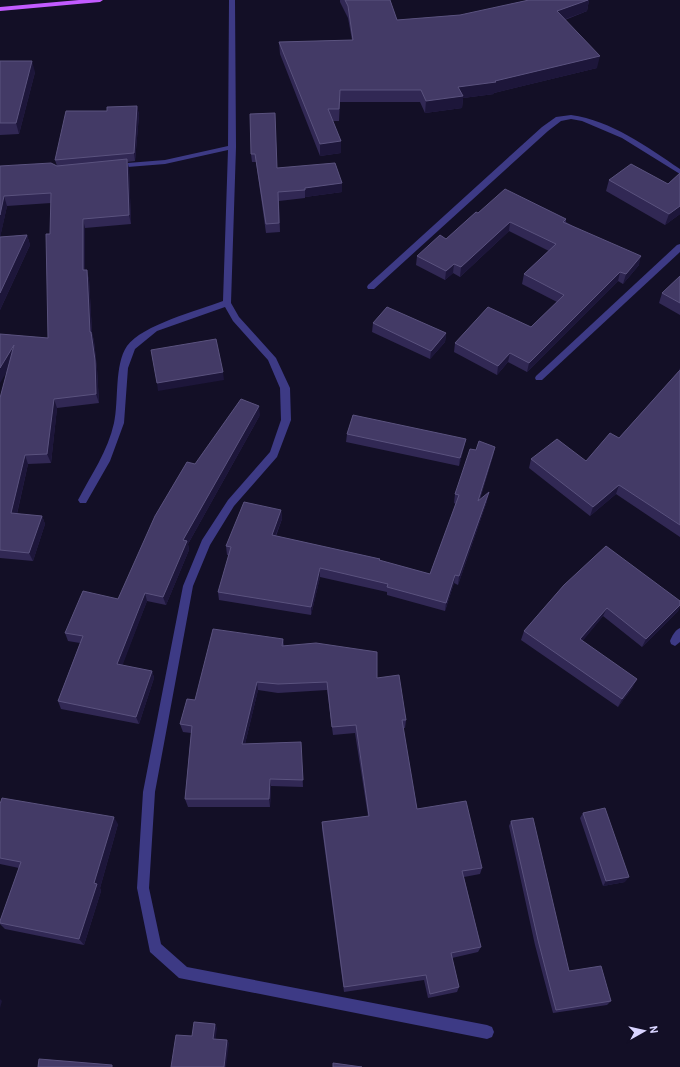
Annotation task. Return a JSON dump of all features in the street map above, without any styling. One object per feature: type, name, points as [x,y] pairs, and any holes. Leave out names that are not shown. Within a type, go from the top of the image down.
[{"type":"main road","points":[[0,9],[100,0]]},
{"type":"street","points":[[232,0],[232,148],[227,304],[236,319],[272,358],[285,388],[286,420],[274,454],[231,503],[206,543],[188,586],[149,792],[143,888],[155,947],[184,973],[487,1032]]},
{"type":"street","points":[[371,287],[545,128],[559,119],[571,117],[584,119],[625,136],[680,172]]},
{"type":"street","points":[[105,167],[165,162],[232,148]]},
{"type":"street","points":[[539,378],[680,247]]},
{"type":"street","points":[[83,500],[105,461],[119,423],[124,368],[131,347],[154,329],[227,304]]},
{"type":"building","points":[[345,0],[390,0],[397,20],[460,15],[529,0],[588,0],[557,11],[600,56],[495,81],[496,82],[458,87],[463,96],[426,101],[421,90],[340,90],[339,109],[328,109],[341,141],[320,144],[279,42],[353,40],[348,6]]},
{"type":"building","points":[[0,61],[32,61],[16,123],[0,123]]},
{"type":"building","points":[[137,106],[134,153],[55,160],[66,111],[107,111],[107,107]]},
{"type":"building","points":[[275,113],[277,168],[335,163],[342,183],[305,188],[305,190],[278,192],[279,223],[266,224],[255,154],[251,154],[250,114]]},
{"type":"building","points":[[127,159],[129,215],[83,219],[83,270],[87,270],[90,332],[95,360],[96,394],[54,399],[47,454],[25,455],[11,513],[42,516],[29,553],[0,550],[0,398],[14,345],[0,368],[0,334],[48,338],[46,234],[50,234],[51,193],[4,196],[0,215],[0,166],[51,163],[57,166]]},
{"type":"building","points":[[631,164],[668,184],[680,173],[680,206],[669,214],[609,180]]},
{"type":"building","points":[[505,189],[566,219],[563,222],[641,256],[626,274],[620,272],[529,363],[510,353],[498,366],[455,343],[488,307],[531,327],[564,295],[524,274],[556,244],[510,222],[461,267],[454,264],[446,271],[417,256],[440,235],[446,239],[476,212],[478,213]]},
{"type":"building","points":[[27,235],[0,293],[0,237]]},
{"type":"building","points":[[680,276],[680,303],[662,293]]},
{"type":"building","points":[[387,307],[446,333],[431,351],[373,323]]},
{"type":"building","points":[[216,339],[223,372],[157,383],[151,350]]},
{"type":"building","points":[[680,370],[680,525],[619,485],[593,507],[531,459],[557,439],[586,461],[610,433],[619,438]]},
{"type":"building","points":[[241,399],[259,406],[183,540],[187,541],[163,597],[145,593],[117,664],[152,671],[136,717],[58,701],[83,636],[65,633],[83,591],[118,599],[155,516],[187,462],[195,464]]},
{"type":"building","points":[[353,415],[466,439],[460,458],[347,434]]},
{"type":"building","points":[[479,441],[495,447],[478,501],[489,492],[459,576],[455,575],[446,603],[387,587],[388,584],[320,568],[311,607],[218,592],[231,547],[226,546],[244,502],[281,510],[272,535],[380,559],[379,560],[430,574],[459,495],[455,494],[470,449],[476,450]]},
{"type":"building","points":[[606,546],[680,601],[680,605],[646,639],[607,608],[580,639],[637,679],[622,699],[524,631],[564,585]]},
{"type":"building","points":[[213,629],[283,639],[282,646],[316,643],[377,652],[377,678],[399,675],[406,720],[402,720],[417,809],[466,801],[482,868],[462,871],[481,947],[451,953],[459,987],[430,994],[426,975],[344,987],[322,822],[369,816],[356,725],[332,727],[327,682],[278,684],[257,682],[242,744],[301,742],[303,780],[270,779],[269,799],[185,799],[192,726],[180,724],[187,699],[195,700]]},
{"type":"building","points":[[2,798],[114,817],[94,883],[97,884],[79,939],[0,923],[21,862],[0,858],[0,804]]},
{"type":"building","points":[[605,808],[629,877],[606,881],[583,813]]},
{"type":"building","points":[[533,818],[569,971],[601,966],[611,1001],[556,1010],[538,940],[511,821]]},
{"type":"building","points":[[194,1022],[215,1024],[213,1039],[227,1040],[224,1067],[171,1067],[176,1035],[192,1036]]},
{"type":"building","points":[[39,1059],[112,1065],[112,1067],[38,1067]]},
{"type":"building","points":[[333,1063],[362,1067],[333,1067]]}]
